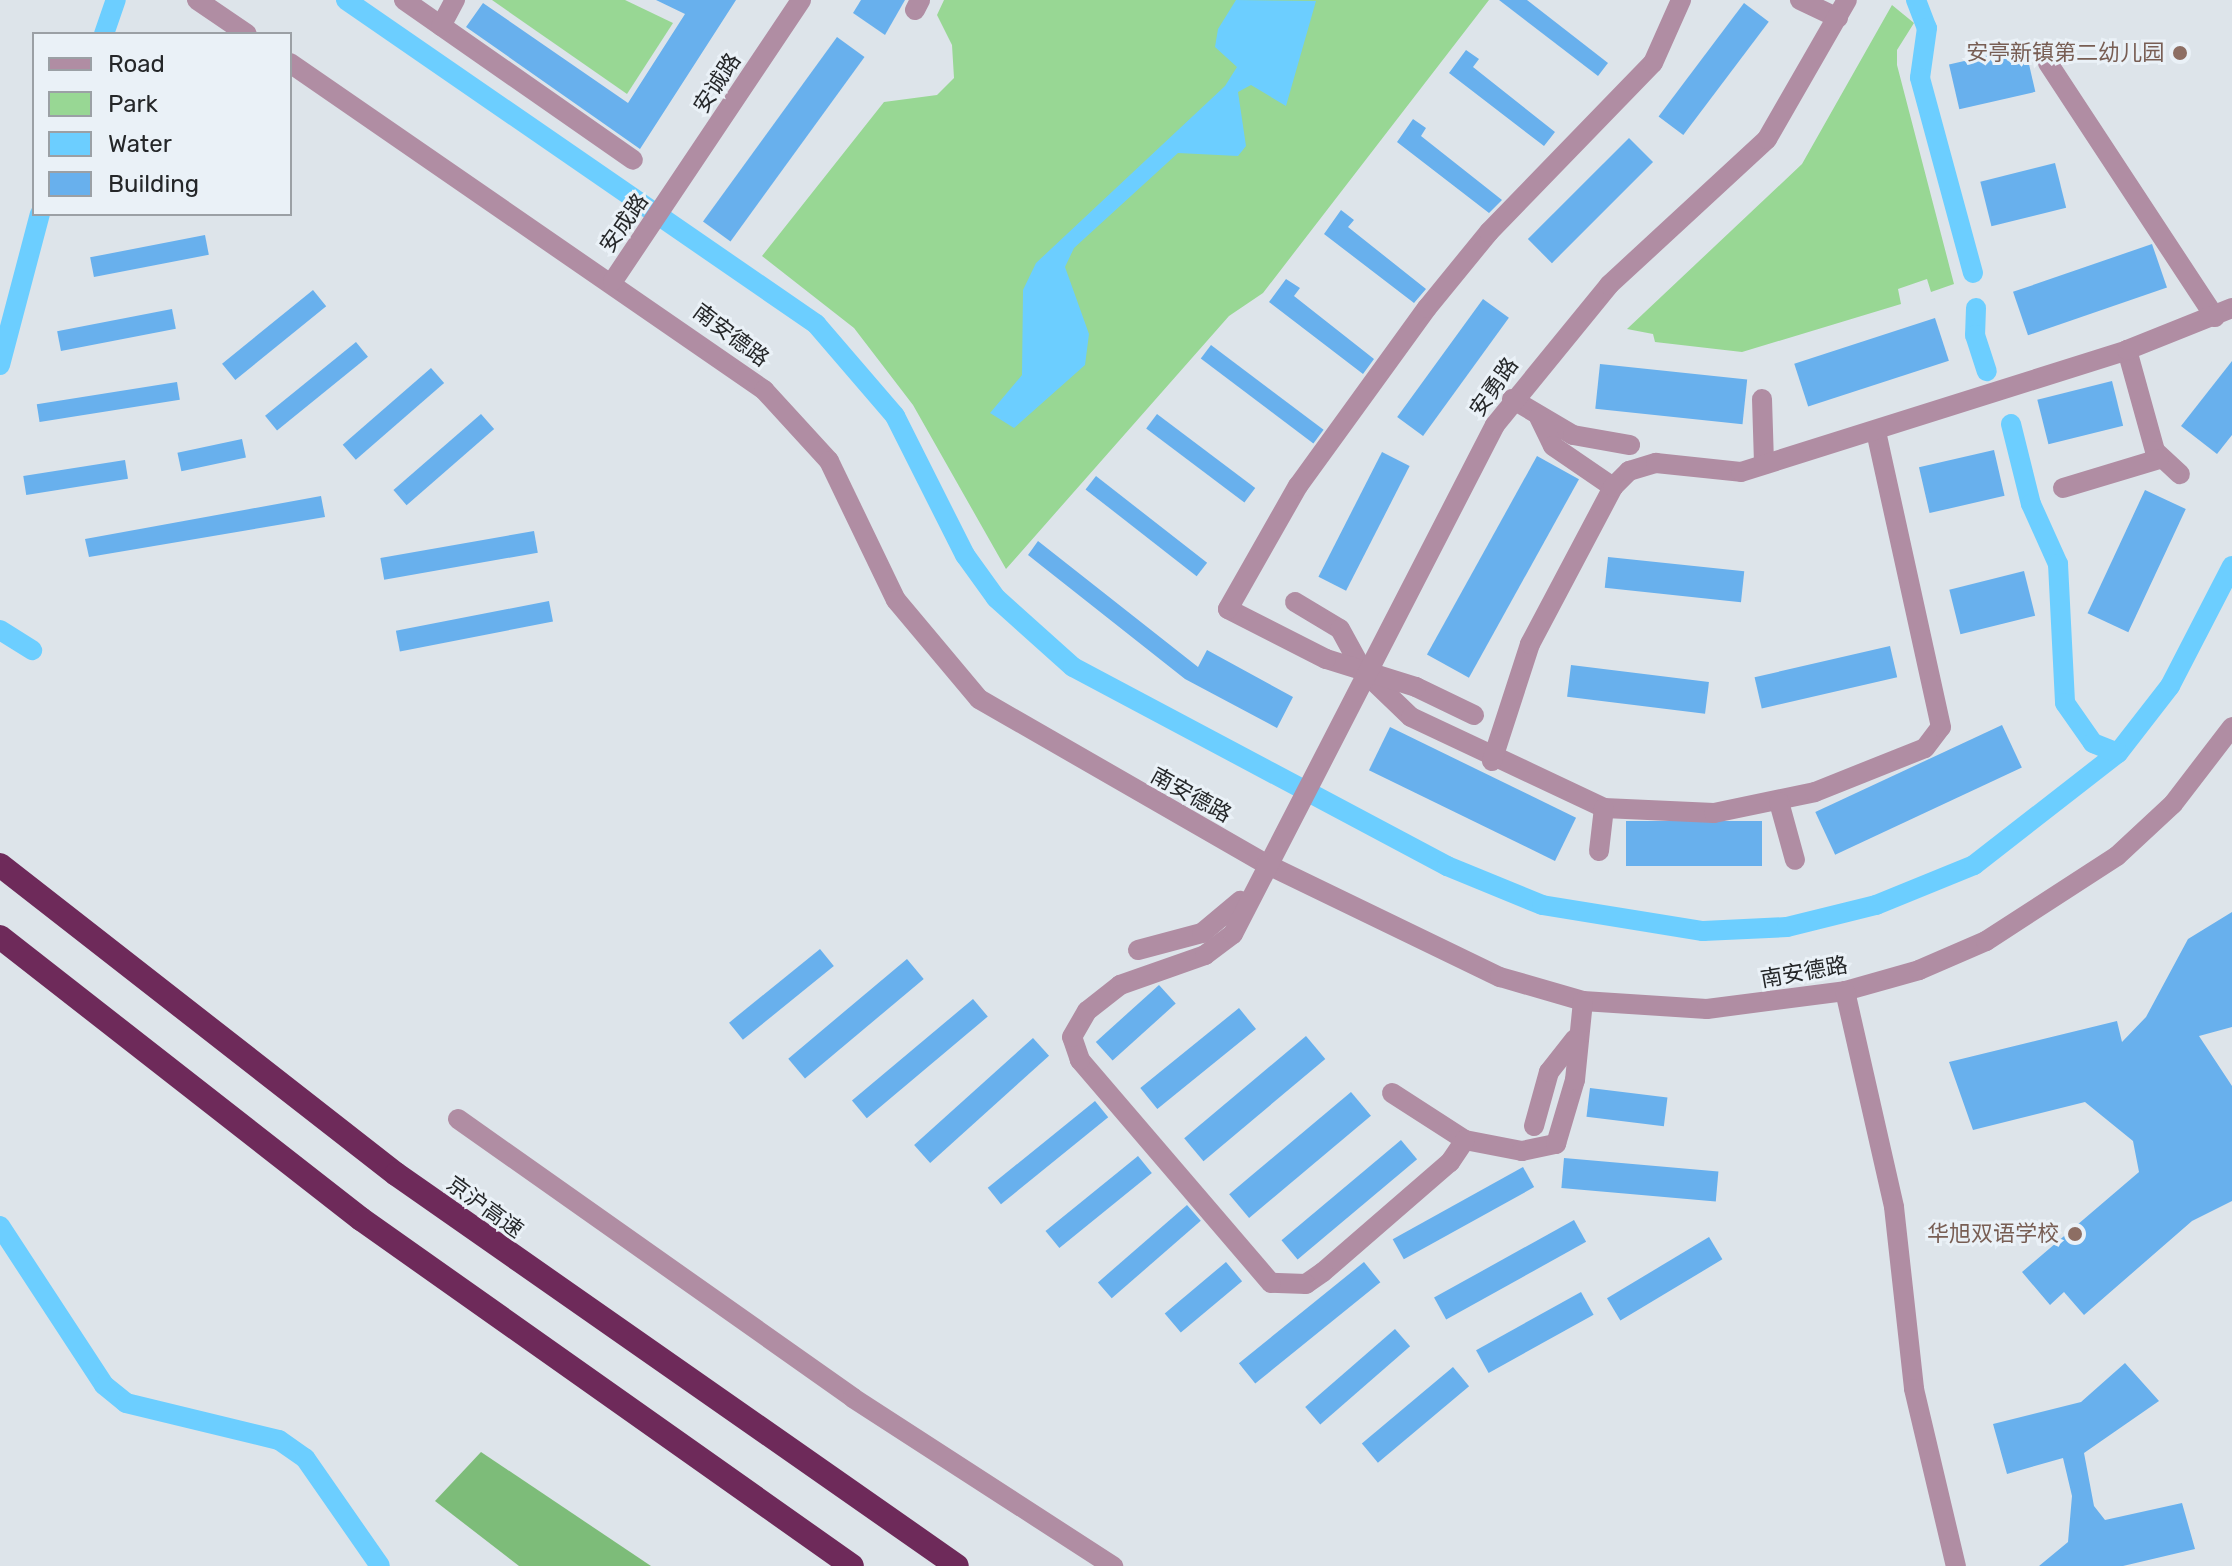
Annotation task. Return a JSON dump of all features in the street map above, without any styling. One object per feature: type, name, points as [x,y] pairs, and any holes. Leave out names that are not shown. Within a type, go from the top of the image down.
[{"type":"highway","name":"京沪高速","points":[[0,865],[421,1192],[957,1566]]},
{"type":"highway","points":[[0,937],[361,1219],[852,1566]]},
{"type":"street","points":[[197,0],[244,32]]},
{"type":"street","points":[[404,0],[633,160]]},
{"type":"street","points":[[441,26],[455,0]]},
{"type":"street","points":[[775,0],[798,5]]},
{"type":"street","points":[[1474,715],[1363,671],[1228,609],[1298,486],[1418,320],[1489,232],[1636,85],[1681,0]]},
{"type":"street","points":[[1800,0],[1842,9]]},
{"type":"street","name":"安诚路","points":[[674,193],[798,5]]},
{"type":"street","name":"安勇路","points":[[1248,892],[1266,864],[1363,671],[1512,399],[1609,285],[1767,139],[1842,9]]},
{"type":"street","points":[[1492,761],[1530,644],[1613,487],[1645,464],[1726,472],[1764,464],[1876,432],[2127,350],[2224,312],[2048,63]]},
{"type":"street","name":"南安德路","points":[[292,64],[729,361],[802,426],[836,475],[896,600],[979,699],[1266,864],[1430,948],[1583,1001],[1707,1009],[1845,991],[1919,970],[2052,902],[2173,804],[2232,727]]},
{"type":"street","name":"安成路","points":[[613,281],[674,193]]},
{"type":"street","points":[[2127,350],[2159,459],[2180,474]]},
{"type":"street","points":[[1512,399],[1539,417],[1580,437],[1630,445]]},
{"type":"street","points":[[1762,399],[1764,464]]},
{"type":"street","points":[[1539,417],[1553,446],[1613,487]]},
{"type":"street","points":[[1295,602],[1340,629],[1363,671],[1411,717],[1492,761],[1604,808],[1686,815],[1779,802],[1906,757],[1941,727],[1876,432]]},
{"type":"street","points":[[2063,488],[2159,459]]},
{"type":"street","points":[[1779,802],[1795,860]]},
{"type":"street","points":[[1599,851],[1604,808]]},
{"type":"street","points":[[1138,950],[1211,928],[1248,892]]},
{"type":"street","points":[[1248,892],[1223,947],[1120,985],[1087,1011],[1072,1037],[1080,1060],[1259,1272],[1286,1287],[1306,1284],[1450,1162],[1465,1140]]},
{"type":"street","points":[[1845,991],[1894,1207],[1914,1389],[1956,1566]]},
{"type":"street","points":[[1392,1093],[1465,1140],[1522,1151],[1556,1144],[1575,1080],[1575,1039],[1583,1001]]},
{"type":"street","points":[[1534,1126],[1549,1072],[1575,1039]]},
{"type":"street","points":[[458,1119],[853,1398],[1113,1566]]},
{"type":"street","points":[[1939,1566],[1949,1543]]},
{"type":"green space","points":[[492,0],[625,0],[673,23],[627,94]]},
{"type":"green space","points":[[944,0],[1489,0],[1263,293],[1229,316],[1006,569],[913,405],[854,328],[762,256],[884,102],[937,95],[954,78],[952,45],[937,15]]},
{"type":"green space","points":[[1892,5],[1914,23],[1897,50],[1897,65],[1954,284],[1931,292],[1927,279],[1898,289],[1901,304],[1742,352],[1655,342],[1653,334],[1627,329],[1802,164]]},
{"type":"green space","points":[[481,1452],[651,1566],[519,1566],[435,1501]]},
{"type":"water","points":[[1236,0],[1316,1],[1286,106],[1251,85],[1238,92],[1246,146],[1238,156],[1178,153],[1074,248],[1065,267],[1089,334],[1085,365],[1014,428],[990,413],[1022,375],[1023,290],[1036,263],[1225,86],[1237,67],[1215,47],[1218,29]]},
{"type":"building","points":[[656,0],[736,0],[640,149],[466,27],[483,3],[628,103],[685,14]]},
{"type":"building","points":[[861,0],[905,0],[885,35],[853,13]]},
{"type":"building","points":[[1499,0],[1527,0],[1608,63],[1598,76]]},
{"type":"building","points":[[1744,3],[1769,22],[1683,135],[1659,116]]},
{"type":"building","points":[[837,37],[865,57],[730,241],[703,221]]},
{"type":"building","points":[[2025,47],[2035,92],[1959,109],[1949,65]]},
{"type":"building","points":[[1466,50],[1479,59],[1473,67],[1555,132],[1544,146],[1449,73]]},
{"type":"building","points":[[1413,119],[1426,128],[1421,136],[1502,200],[1489,213],[1397,142]]},
{"type":"building","points":[[1629,138],[1653,162],[1552,263],[1528,239]]},
{"type":"building","points":[[2055,163],[2066,208],[1991,226],[1980,182]]},
{"type":"building","points":[[1341,210],[1354,220],[1348,227],[1426,289],[1414,303],[1324,234]]},
{"type":"building","points":[[205,235],[209,255],[94,277],[90,257]]},
{"type":"building","points":[[2152,244],[2167,287],[2028,335],[2013,292]]},
{"type":"building","points":[[1286,279],[1300,288],[1294,296],[1374,359],[1363,374],[1269,302]]},
{"type":"building","points":[[313,290],[326,306],[235,380],[222,364]]},
{"type":"building","points":[[1483,299],[1509,318],[1423,436],[1397,417]]},
{"type":"building","points":[[172,309],[176,329],[61,351],[57,331]]},
{"type":"building","points":[[1935,318],[1949,361],[1808,407],[1794,364]]},
{"type":"building","points":[[356,342],[368,357],[277,430],[265,416]]},
{"type":"building","points":[[1211,345],[1324,430],[1313,443],[1201,359]]},
{"type":"building","points":[[2232,361],[2232,435],[2217,454],[2181,426]]},
{"type":"building","points":[[1600,364],[1747,379],[1742,424],[1595,409]]},
{"type":"building","points":[[431,368],[444,383],[356,460],[343,445]]},
{"type":"building","points":[[2112,381],[2123,426],[2048,444],[2037,400]]},
{"type":"building","points":[[177,382],[180,400],[40,422],[37,404]]},
{"type":"building","points":[[481,414],[494,429],[407,505],[393,490]]},
{"type":"building","points":[[1157,414],[1255,488],[1244,502],[1146,428]]},
{"type":"building","points":[[242,439],[246,458],[181,471],[177,453]]},
{"type":"building","points":[[1994,450],[2005,496],[1930,513],[1919,467]]},
{"type":"building","points":[[1382,452],[1410,466],[1346,591],[1318,577]]},
{"type":"building","points":[[1537,456],[1579,479],[1469,678],[1427,655]]},
{"type":"building","points":[[125,460],[128,479],[26,495],[23,476]]},
{"type":"building","points":[[1096,476],[1207,563],[1197,576],[1086,489]]},
{"type":"building","points":[[2145,490],[2186,509],[2128,632],[2088,613]]},
{"type":"building","points":[[321,496],[325,517],[89,557],[85,539]]},
{"type":"building","points":[[534,531],[538,553],[384,580],[380,558]]},
{"type":"building","points":[[1038,541],[1198,667],[1207,650],[1293,697],[1277,728],[1185,679],[1028,555]]},
{"type":"building","points":[[1608,557],[1744,571],[1741,602],[1605,588]]},
{"type":"building","points":[[2024,571],[2035,616],[1960,634],[1949,590]]},
{"type":"building","points":[[549,601],[553,622],[400,651],[396,631]]},
{"type":"building","points":[[1890,646],[1897,677],[1762,708],[1755,677]]},
{"type":"building","points":[[1571,665],[1709,682],[1705,714],[1567,697]]},
{"type":"building","points":[[2002,725],[2022,768],[1835,855],[1815,812]]},
{"type":"building","points":[[1390,727],[1576,818],[1555,861],[1369,770]]},
{"type":"building","points":[[1626,821],[1762,821],[1762,866],[1626,866]]},
{"type":"building","points":[[2232,912],[2232,1027],[2199,1036],[2232,1086],[2232,1201],[2192,1221],[2084,1315],[2064,1292],[2050,1305],[2022,1272],[2139,1172],[2133,1141],[2085,1102],[1973,1130],[1949,1062],[2117,1021],[2122,1042],[2146,1017],[2188,939]]},
{"type":"building","points":[[820,949],[834,966],[743,1040],[729,1023]]},
{"type":"building","points":[[907,959],[924,979],[805,1079],[788,1059]]},
{"type":"building","points":[[1159,985],[1176,1004],[1113,1060],[1096,1042]]},
{"type":"building","points":[[973,999],[988,1017],[867,1118],[852,1101]]},
{"type":"building","points":[[1239,1008],[1256,1029],[1157,1109],[1140,1088]]},
{"type":"building","points":[[1306,1036],[1325,1059],[1203,1161],[1184,1138]]},
{"type":"building","points":[[1033,1038],[1049,1056],[930,1163],[914,1145]]},
{"type":"building","points":[[1590,1088],[1667,1098],[1664,1126],[1586,1117]]},
{"type":"building","points":[[1351,1092],[1371,1116],[1249,1218],[1229,1194]]},
{"type":"building","points":[[1095,1101],[1108,1117],[1001,1204],[988,1188]]},
{"type":"building","points":[[1401,1140],[1417,1159],[1298,1259],[1281,1240]]},
{"type":"building","points":[[1138,1156],[1152,1173],[1059,1248],[1046,1231]]},
{"type":"building","points":[[1564,1158],[1718,1172],[1716,1201],[1561,1188]]},
{"type":"building","points":[[1523,1167],[1534,1187],[1404,1259],[1393,1239]]},
{"type":"building","points":[[1187,1205],[1201,1221],[1112,1298],[1098,1282]]},
{"type":"building","points":[[1574,1220],[1586,1242],[1446,1319],[1434,1298]]},
{"type":"building","points":[[1709,1237],[1722,1259],[1620,1321],[1607,1298]]},
{"type":"building","points":[[1226,1262],[1242,1281],[1181,1333],[1165,1313]]},
{"type":"building","points":[[1364,1262],[1380,1282],[1255,1384],[1239,1363]]},
{"type":"building","points":[[1581,1292],[1594,1315],[1489,1373],[1476,1350]]},
{"type":"building","points":[[1395,1329],[1410,1346],[1320,1424],[1305,1407]]},
{"type":"building","points":[[2125,1363],[2159,1401],[2084,1453],[2094,1506],[2105,1520],[2182,1503],[2195,1549],[2123,1566],[2039,1566],[2068,1542],[2072,1496],[2063,1458],[2007,1474],[1993,1424],[2081,1402]]},
{"type":"building","points":[[1453,1367],[1469,1386],[1378,1463],[1362,1443]]},
{"type":"waterway","points":[[105,32],[116,0]]},
{"type":"waterway","points":[[346,0],[816,324],[895,416],[965,555],[996,598],[1073,667],[1447,866],[1542,905],[1703,931],[1787,927],[1876,905],[1974,865],[2118,753],[2170,686],[2232,566]]},
{"type":"waterway","points":[[1916,0],[1927,28],[1920,78],[1973,273]]},
{"type":"waterway","points":[[0,365],[39,216]]},
{"type":"waterway","points":[[1976,308],[1975,335],[1987,371]]},
{"type":"waterway","points":[[2011,424],[2031,504],[2058,564],[2065,703],[2093,743],[2118,753]]},
{"type":"waterway","points":[[0,630],[32,650]]},
{"type":"waterway","points":[[0,1226],[104,1385],[126,1403],[279,1440],[305,1458],[380,1566]]},
{"type":"place","name":"安亭新镇第二幼儿园","points":[[2180,53]]},
{"type":"place","name":"华旭双语学校","points":[[2075,1234]]}]
